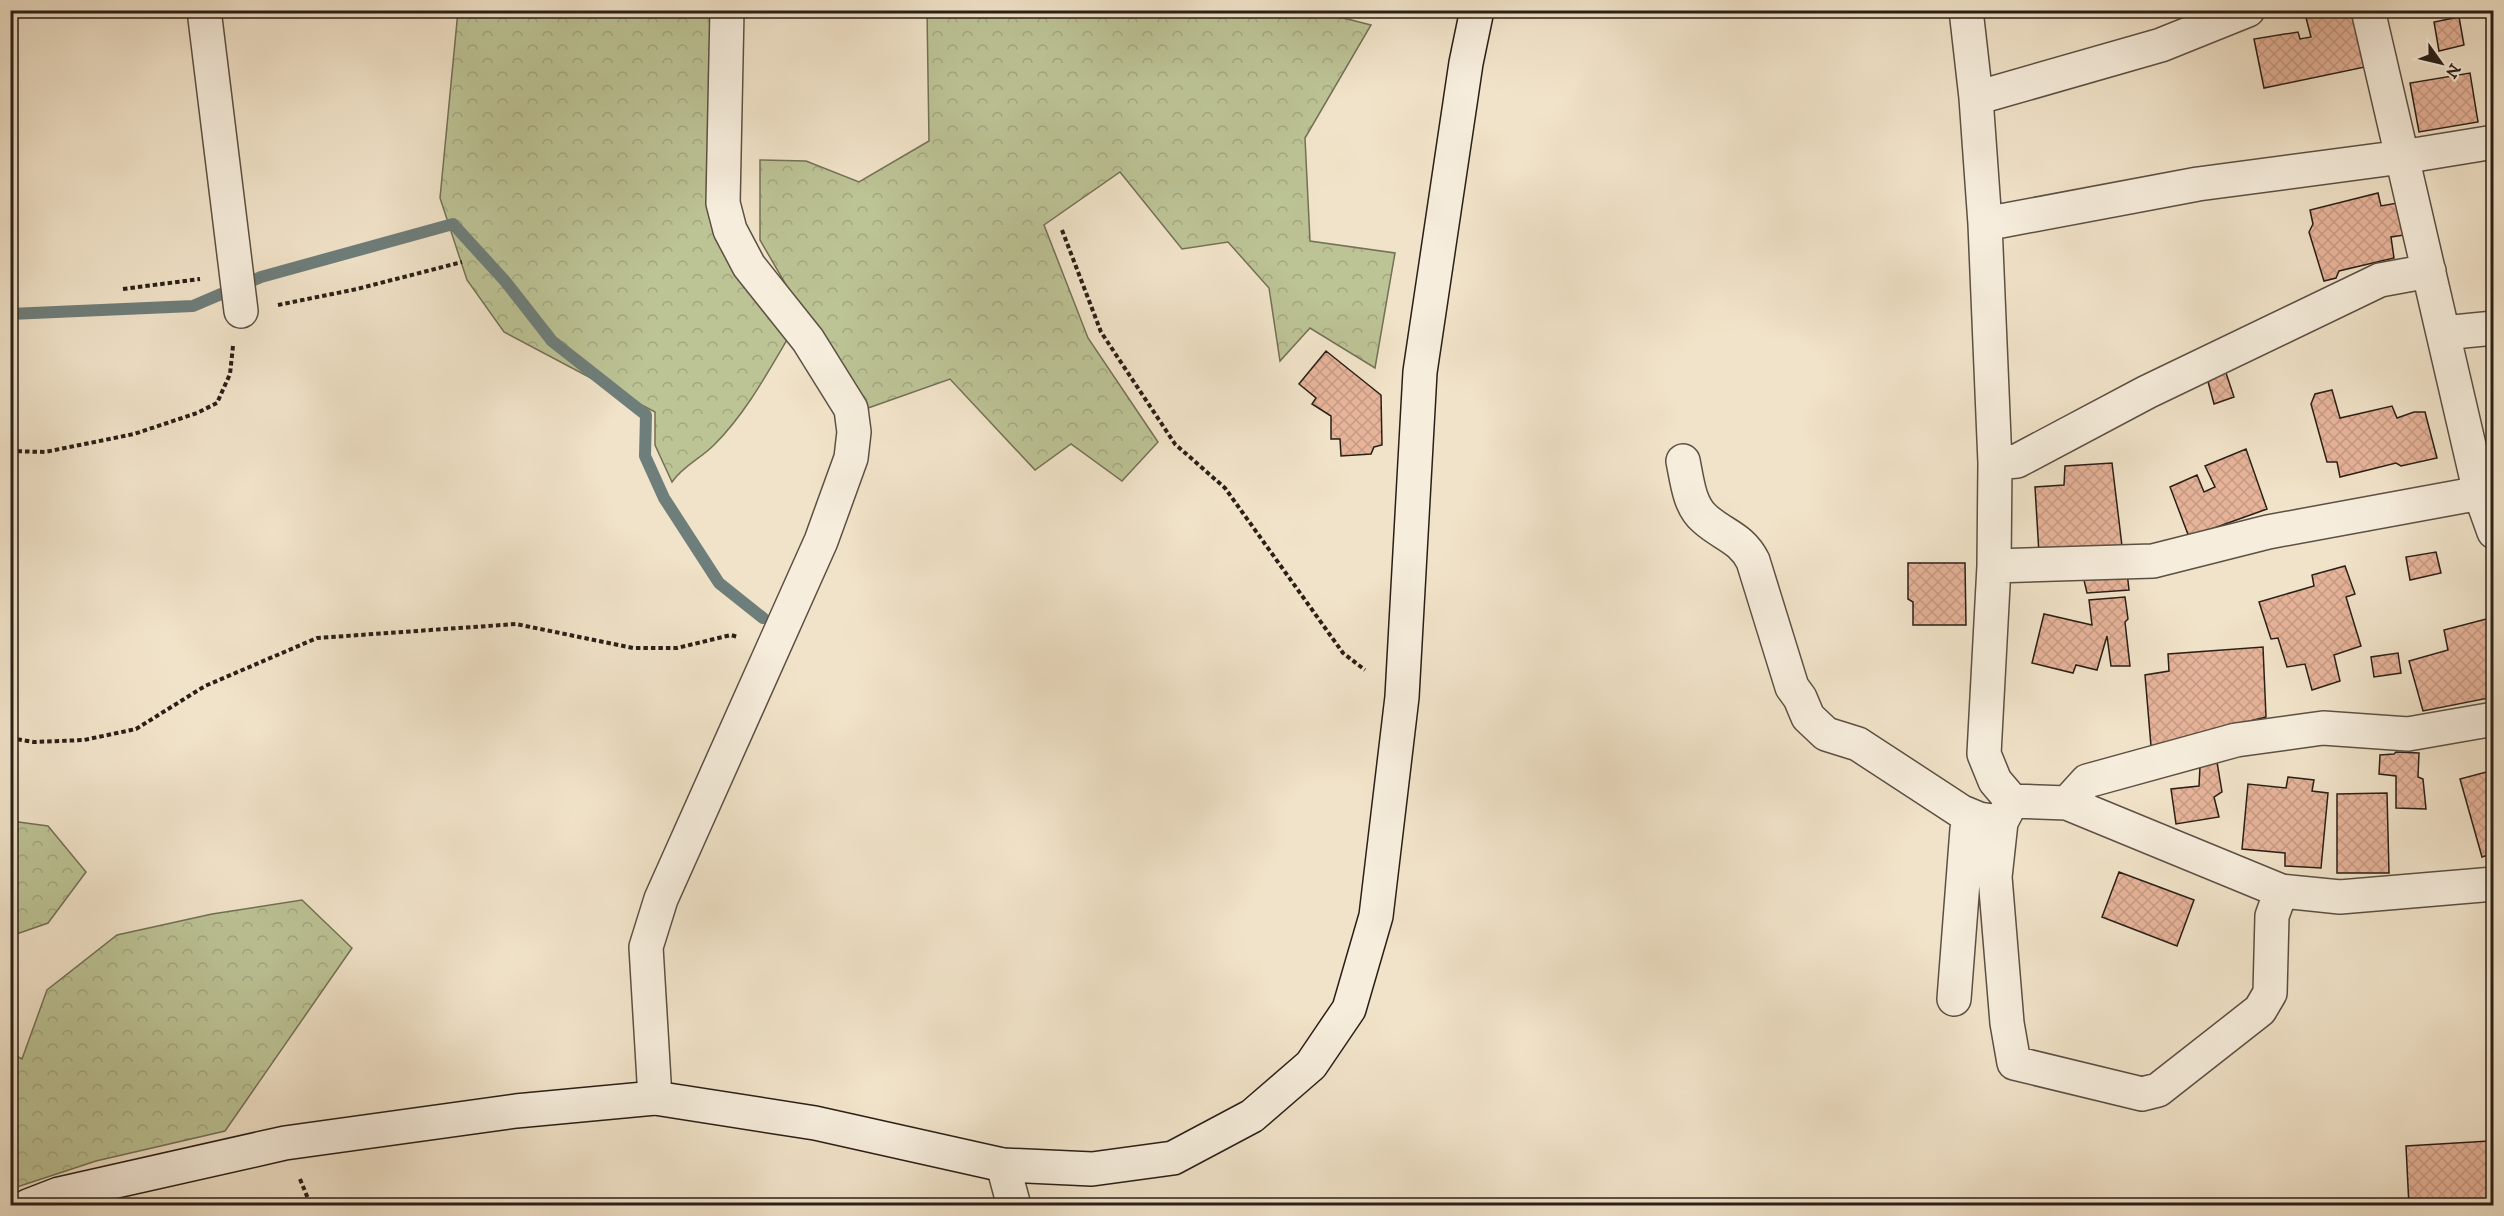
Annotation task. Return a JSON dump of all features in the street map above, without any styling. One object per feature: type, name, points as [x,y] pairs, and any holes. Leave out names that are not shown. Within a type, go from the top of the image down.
[{"type":"street","points":[[204,10],[239,293]]},
{"type":"street","points":[[655,1098],[646,947],[661,899],[838,498],[851,458],[854,432],[851,409],[808,340],[749,266],[730,230],[723,203],[728,10]]},
{"type":"street","points":[[28,1206],[58,1194],[285,1143],[516,1111],[655,1098],[815,1123],[1003,1165],[1092,1169],[1173,1158],[1252,1116],[1311,1065],[1348,1009],[1376,916],[1402,697],[1420,372],[1466,63],[1477,10]]},
{"type":"street","points":[[1966,10],[1976,98],[1985,224],[1995,463],[1994,566],[1984,753],[1995,781],[1997,814],[1995,877],[2007,1023],[2014,1063],[2142,1094],[2158,1090],[2260,1010],[2270,993],[2272,916],[2281,891]]},
{"type":"street","points":[[1976,98],[2161,45],[2248,10]]},
{"type":"street","points":[[2368,10],[2480,493],[2493,532]]},
{"type":"street","points":[[1985,224],[2198,184],[2402,157],[2493,142]]},
{"type":"street","points":[[1995,463],[2017,460],[2147,392],[2380,280],[2429,271]]},
{"type":"street","points":[[2443,333],[2493,328]]},
{"type":"street","points":[[1683,461],[1692,500],[1702,518],[1747,548],[1792,687],[1800,698],[1808,717],[1826,734],[1858,744],[1962,812],[1997,814],[2067,803],[2281,891],[2340,897],[2493,884]]},
{"type":"street","points":[[1994,566],[2153,561],[2268,531],[2480,493]]},
{"type":"street","points":[[2067,803],[2087,781],[2236,740],[2323,728],[2408,734],[2493,719]]},
{"type":"street","points":[[1954,999],[1967,830],[1997,814]]},
{"type":"street","points":[[1003,1165],[1014,1206]]},
{"type":"path","points":[[1062,230],[1101,332],[1175,444],[1225,488],[1343,653],[1402,697]]},
{"type":"path","points":[[123,289],[239,293],[357,289],[462,262]]},
{"type":"path","points":[[10,451],[45,452],[134,434],[217,403],[230,374],[239,293]]},
{"type":"path","points":[[10,738],[34,742],[84,740],[136,729],[205,686],[317,638],[516,624],[633,648],[677,648],[731,634],[771,653]]},
{"type":"green space","points":[[1312,10],[1371,25],[1305,138],[1310,241],[1395,253],[1375,368],[1310,328],[1280,361],[1269,288],[1228,242],[1182,249],[1120,172],[1044,225],[1088,338],[1158,442],[1122,481],[1071,444],[1035,470],[950,379],[868,408],[793,297],[760,240],[760,160],[806,161],[859,182],[929,141],[927,11]]},
{"type":"green space","points":[[458,11],[715,11],[715,137],[711,223],[735,263],[791,333],[756,392],[726,433],[681,471],[672,482],[655,445],[655,412],[504,332],[467,280],[440,198]]},
{"type":"green space","points":[[11,821],[48,826],[86,872],[48,923],[11,936]]},
{"type":"green space","points":[[302,900],[352,948],[225,1131],[96,1161],[11,1189],[11,1053],[22,1059],[47,990],[117,935],[212,914]]},
{"type":"building","points":[[2304,10],[2354,10],[2365,67],[2264,88],[2254,39],[2298,32],[2300,39],[2311,37]]},
{"type":"building","points":[[2459,17],[2464,45],[2439,51],[2434,22]]},
{"type":"building","points":[[2470,73],[2478,122],[2419,132],[2410,83]]},
{"type":"building","points":[[2378,193],[2381,206],[2397,203],[2405,235],[2391,237],[2394,258],[2339,271],[2336,278],[2324,281],[2309,232],[2313,224],[2310,210]]},
{"type":"building","points":[[1326,351],[1381,395],[1382,445],[1374,447],[1371,454],[1341,456],[1340,439],[1331,439],[1331,416],[1312,404],[1316,398],[1299,384]]},
{"type":"building","points":[[2225,370],[2234,397],[2214,404],[2206,374]]},
{"type":"building","points":[[2332,390],[2340,418],[2392,406],[2397,418],[2414,412],[2425,412],[2437,458],[2401,466],[2396,463],[2340,477],[2337,462],[2327,462],[2311,404],[2315,394]]},
{"type":"building","points":[[2246,449],[2267,509],[2189,537],[2170,487],[2197,475],[2204,492],[2215,487],[2205,466]]},
{"type":"building","points":[[2112,463],[2122,546],[2039,554],[2035,487],[2064,485],[2065,466]]},
{"type":"building","points":[[2436,552],[2441,573],[2410,580],[2406,557]]},
{"type":"building","points":[[1908,563],[1965,563],[1966,625],[1913,625],[1913,602],[1908,599]]},
{"type":"building","points":[[2345,566],[2355,594],[2346,597],[2361,646],[2334,655],[2340,681],[2312,690],[2305,664],[2287,667],[2278,638],[2271,639],[2259,602],[2314,586],[2312,575]]},
{"type":"building","points":[[2127,572],[2129,590],[2087,593],[2083,576]]},
{"type":"building","points":[[2125,597],[2128,619],[2125,622],[2130,666],[2111,666],[2107,636],[2097,670],[2076,665],[2073,673],[2032,663],[2044,614],[2092,625],[2089,600]]},
{"type":"building","points":[[2494,617],[2494,697],[2423,711],[2409,661],[2448,650],[2444,630]]},
{"type":"building","points":[[2263,647],[2266,717],[2151,746],[2145,675],[2169,671],[2168,654]]},
{"type":"building","points":[[2398,653],[2401,673],[2374,677],[2371,657]]},
{"type":"building","points":[[2396,752],[2419,753],[2418,777],[2423,779],[2426,809],[2396,808],[2396,776],[2379,774],[2380,755]]},
{"type":"building","points":[[2217,762],[2222,792],[2214,797],[2219,817],[2176,824],[2171,789],[2199,786],[2200,766]]},
{"type":"building","points":[[2494,770],[2494,853],[2482,857],[2460,779]]},
{"type":"building","points":[[2288,777],[2314,780],[2312,791],[2328,793],[2321,868],[2285,866],[2285,853],[2242,849],[2248,784],[2286,788]]},
{"type":"building","points":[[2387,793],[2389,873],[2337,873],[2337,794]]},
{"type":"building","points":[[2119,872],[2194,900],[2177,946],[2102,917]]},
{"type":"building","points":[[2489,1141],[2493,1206],[2409,1206],[2406,1146]]},
{"type":"waterway","points":[[10,314],[193,306],[261,277],[453,224],[505,281],[552,341],[646,415],[645,456],[664,498],[719,583],[763,618]]}]
